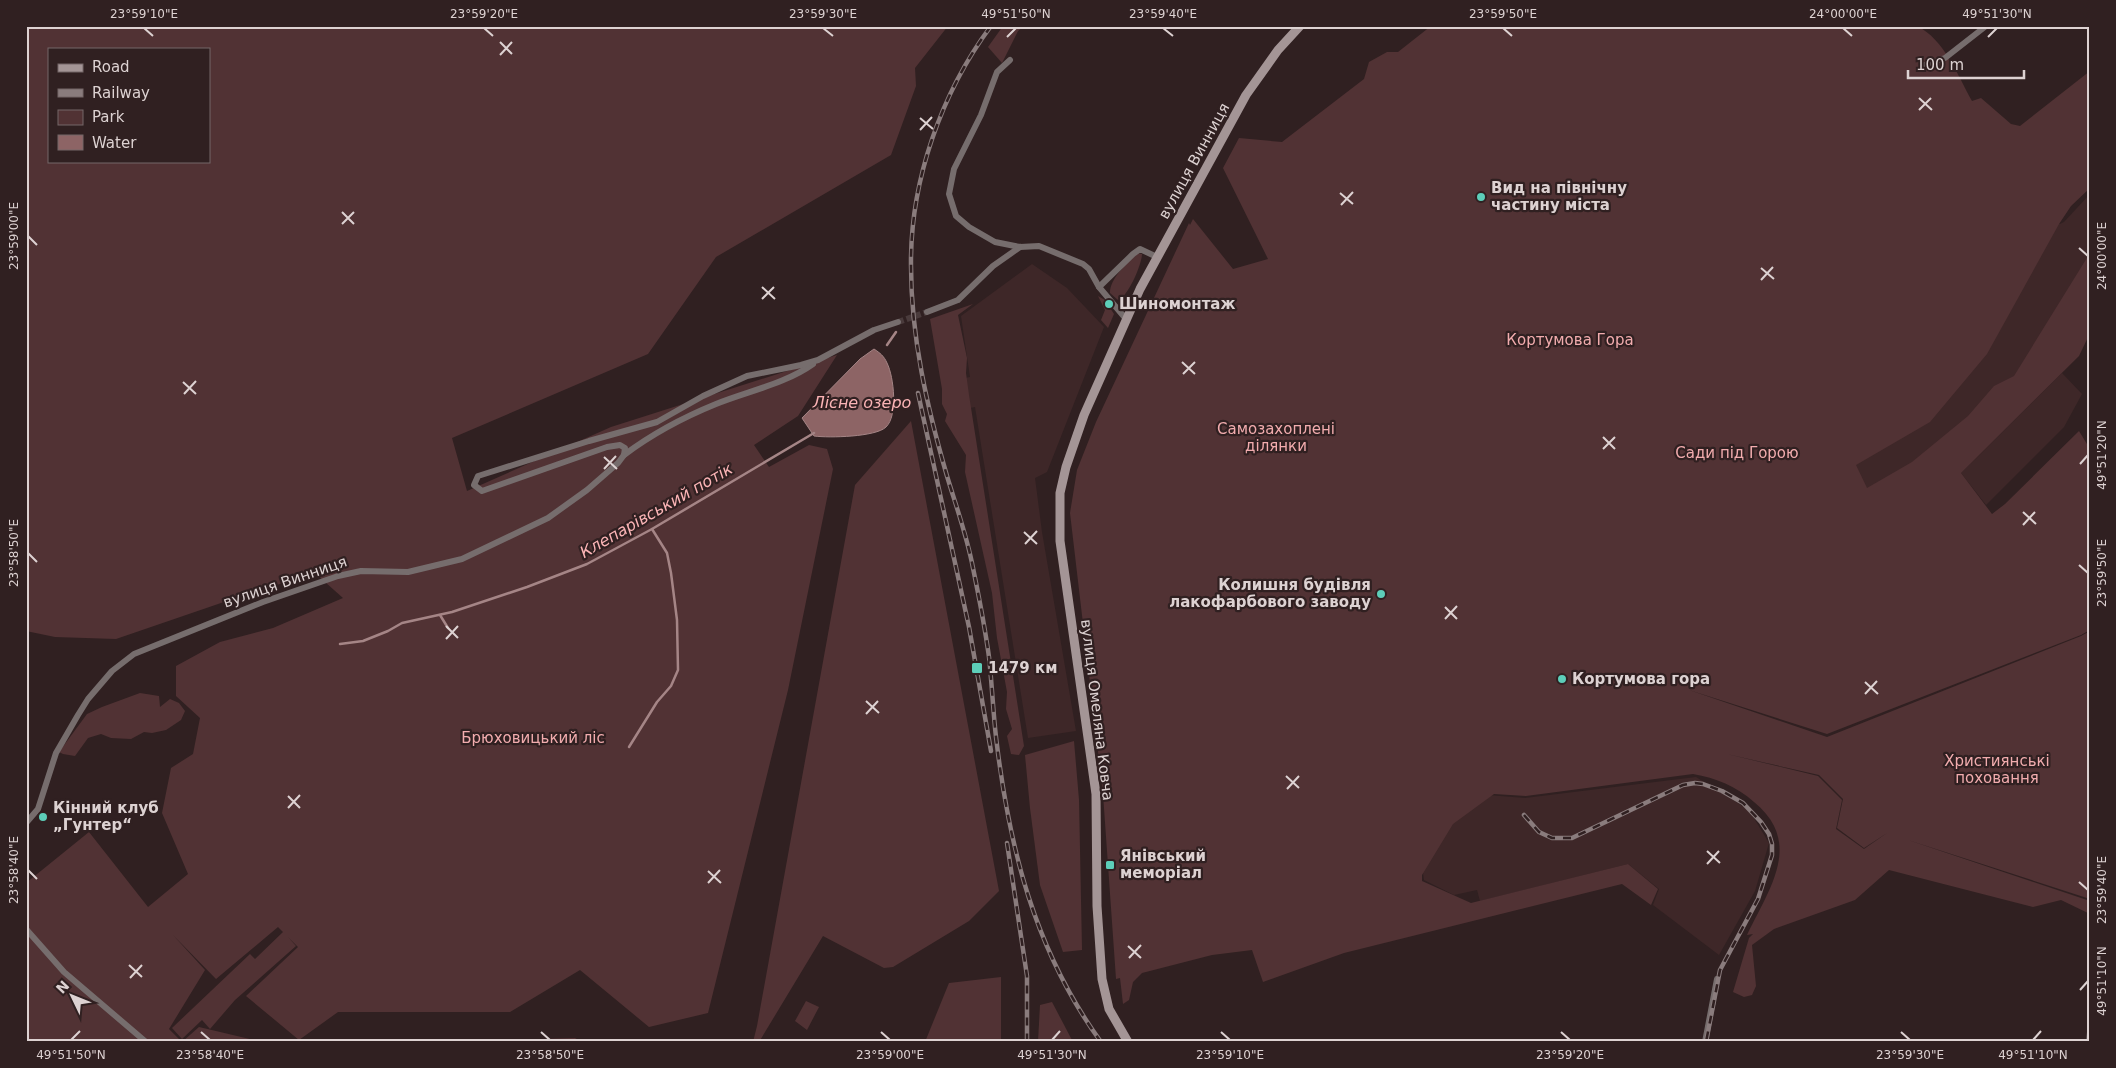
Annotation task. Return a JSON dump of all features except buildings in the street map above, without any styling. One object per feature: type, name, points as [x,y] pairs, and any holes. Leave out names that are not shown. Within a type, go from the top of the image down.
[{"type":"main road","name":"вулиця Винниця","points":[[1066,467],[1084,415],[1126,318],[1157,257],[1246,95],[1278,50],[1300,26]]},
{"type":"main road","name":"вулиця Омеляна Ковча","points":[[1066,467],[1060,493],[1059,520],[1096,794],[1097,906],[1102,979],[1109,1009],[1117,1026],[1128,1042]]},
{"type":"street","points":[[1922,66],[1945,58],[1986,26]]},
{"type":"street","points":[[1010,60],[997,72],[981,115],[954,169],[949,194],[956,216],[969,227],[995,242],[1020,247],[1039,246],[1083,264],[1089,269],[1099,287],[1126,318]]},
{"type":"street","points":[[927,312],[958,300],[993,266],[1020,247]]},
{"type":"street","points":[[1099,287],[1140,249],[1157,257]]},
{"type":"street","points":[[624,455],[626,451],[624,446],[614,445],[486,490],[482,491],[474,485],[474,481],[478,476],[487,472],[657,422],[702,396],[747,376],[818,360],[874,330],[898,322]]},
{"type":"street","name":"вулиця Винниця","points":[[26,823],[38,808],[56,753],[83,707],[112,671],[134,654],[263,602],[338,576],[361,571],[408,572],[462,559],[559,511],[588,490],[639,443],[664,429],[715,404],[803,370],[818,360]]},
{"type":"street","points":[[26,929],[64,972],[146,1042]]},
{"type":"street","points":[[1705,1042],[1717,979]]},
{"type":"street","points":[[2089,1042],[2090,1032]]},
{"type":"shaded area","points":[[2090,194],[2090,262],[2017,388],[1946,446],[1867,491],[1852,464],[2053,221],[2060,224],[2064,222]]},
{"type":"shaded area","points":[[1032,264],[1067,288],[1104,327],[1047,472],[1035,478],[1042,532],[1076,731],[1028,738],[975,407],[970,408],[965,378],[970,377],[961,316]]},
{"type":"shaded area","points":[[2062,373],[2082,394],[2064,427],[1986,505],[1961,473]]},
{"type":"shaded area","points":[[1696,777],[1749,810],[1769,843],[1755,891],[1719,955],[1653,905],[1659,889],[1628,864],[1480,901],[1477,890],[1454,895],[1424,880],[1415,816],[1450,792],[1525,798]]},
{"type":"green space","name":"Брюховицький ліс","points":[[26,26],[948,26],[915,68],[916,86],[891,155],[716,257],[648,354],[452,438],[467,491],[611,427],[837,355],[798,416],[754,445],[769,467],[809,445],[827,449],[833,469],[788,690],[708,1013],[649,1027],[580,970],[510,1012],[338,1012],[299,1040],[246,996],[298,947],[288,937],[296,946],[235,1000],[210,1029],[202,1020],[182,1039],[172,1028],[250,954],[255,959],[283,932],[278,927],[216,979],[173,935],[205,970],[169,1029],[182,1042],[26,1042],[26,883],[89,832],[148,907],[188,874],[162,813],[171,768],[193,754],[200,718],[176,696],[176,666],[220,642],[273,628],[343,598],[316,574],[262,589],[116,639],[55,637],[26,631]]},
{"type":"green space","points":[[1003,26],[1024,26],[1018,31],[1002,63],[988,47]]},
{"type":"green space","name":"Кортумова Гора","points":[[1431,26],[1917,26],[1927,32],[1943,49],[1972,101],[1981,98],[2011,124],[2020,126],[2090,71],[2090,188],[2071,206],[2059,224],[1987,354],[1930,422],[1856,465],[1867,488],[1912,462],[1968,416],[1994,386],[2014,376],[2090,253],[2090,333],[2079,356],[1961,473],[1992,514],[2005,504],[2079,431],[2090,449],[2090,630],[1827,734],[1689,690],[1827,737],[2081,636],[2090,631],[2090,899],[1908,840],[2090,901],[2090,914],[2061,900],[2033,907],[1889,870],[1855,900],[1774,929],[1752,945],[1756,986],[1752,995],[1744,997],[1733,992],[1749,938],[1753,934],[1747,935],[1772,884],[1778,867],[1780,850],[1777,834],[1769,818],[1740,791],[1710,778],[1693,774],[1526,796],[1494,794],[1453,824],[1422,875],[1422,881],[1471,903],[1628,864],[1658,889],[1651,905],[1622,884],[1344,953],[1263,982],[1252,950],[1212,955],[1142,973],[1133,982],[1129,1000],[1123,1004],[1120,978],[1116,979],[1103,794],[1070,513],[1077,470],[1096,422],[1189,223],[1190,225],[1193,219],[1233,269],[1268,259],[1223,168],[1239,138],[1282,142],[1364,79],[1369,62],[1387,52],[1398,52]],"holes":[[[1727,754],[1819,775],[1843,799],[1837,828],[1864,848],[1887,833],[1864,849],[1836,829],[1842,800],[1818,776]]]},
{"type":"green space","points":[[1137,253],[1142,254],[1137,272],[1126,293],[1118,300],[1110,293],[1113,282]]},
{"type":"green space","points":[[1098,296],[1105,300],[1114,314],[1108,328],[1101,320],[1105,310]]},
{"type":"green space","points":[[973,304],[958,315],[967,358],[966,373],[969,395],[1024,746],[1019,755],[1011,754],[1007,736],[1012,729],[1006,709],[1007,692],[997,638],[992,593],[965,472],[966,455],[945,421],[947,414],[942,404],[942,389],[930,319]]},
{"type":"green space","points":[[911,421],[999,891],[969,921],[893,967],[884,968],[823,936],[759,1042],[753,1042],[855,485]]},
{"type":"green space","points":[[140,693],[159,696],[160,707],[170,699],[179,703],[185,711],[181,720],[166,730],[152,733],[144,732],[131,739],[111,738],[101,734],[88,738],[75,756],[59,752],[87,714]]},
{"type":"green space","points":[[1074,741],[1079,800],[1082,950],[1063,952],[1040,885],[1025,755]]},
{"type":"green space","points":[[1001,977],[1001,1042],[925,1042],[949,983]]},
{"type":"green space","points":[[806,1001],[819,1007],[807,1030],[795,1021]]},
{"type":"green space","points":[[1052,1002],[1073,1042],[1038,1042],[1040,1005]]},
{"type":"green space","points":[[199,1027],[262,1042],[182,1042]]},
{"type":"green space","points":[[575,1038],[582,1042],[436,1042]]},
{"type":"water","name":"Лісне озеро","points":[[874,349],[885,358],[891,377],[894,396],[890,422],[881,430],[863,435],[841,437],[814,436],[802,418],[860,359]]},
{"type":"waterway","name":"Клепарівський потік","points":[[887,345],[896,332]]},
{"type":"waterway","name":"Клепарівський потік","points":[[340,644],[363,641],[402,623],[452,612],[527,587],[587,564],[652,529],[814,433]]},
{"type":"waterway","points":[[629,747],[657,702],[671,686],[678,670],[677,620],[671,573],[667,553],[652,529]]},
{"type":"waterway","points":[[440,615],[448,628]]},
{"type":"tunnel","points":[[898,322],[927,312]]},
{"type":"railway","points":[[991,26],[973,52],[943,109],[923,171],[916,202],[912,234],[911,266],[914,319],[927,398],[947,476],[968,544],[980,601],[989,657],[995,727],[1002,778],[1018,858],[1042,935],[1078,1007],[1101,1042]]},
{"type":"railway","points":[[918,393],[969,627],[991,751]]},
{"type":"railway","points":[[1524,815],[1539,832],[1552,838],[1572,838],[1683,785],[1695,783],[1722,791],[1743,803],[1761,822],[1769,834],[1772,844],[1772,855],[1758,899],[1720,970],[1706,1042]]},
{"type":"railway","points":[[1007,843],[1027,976],[1027,1042]]},
{"type":"place","name":"Вид на північну частину міста","points":[[1481,197]]},
{"type":"place","name":"Шиномонтаж","points":[[1109,304]]},
{"type":"place","name":"Колишня будівля лакофарбового заводу","points":[[1381,594]]},
{"type":"place","name":"1479 км","points":[[977,668]]},
{"type":"place","name":"Кортумова гора","points":[[1562,679]]},
{"type":"place","name":"Кінний клуб „Гунтер“","points":[[43,817]]},
{"type":"place","name":"Янівський меморіал","points":[[1110,865]]},
{"type":"park label","name":"Самозахоплені ділянки","points":[[1276,438]]},
{"type":"park label","name":"Сади під Горою","points":[[1737,453]]},
{"type":"park label","name":"Християнські поховання","points":[[1997,770]]}]
